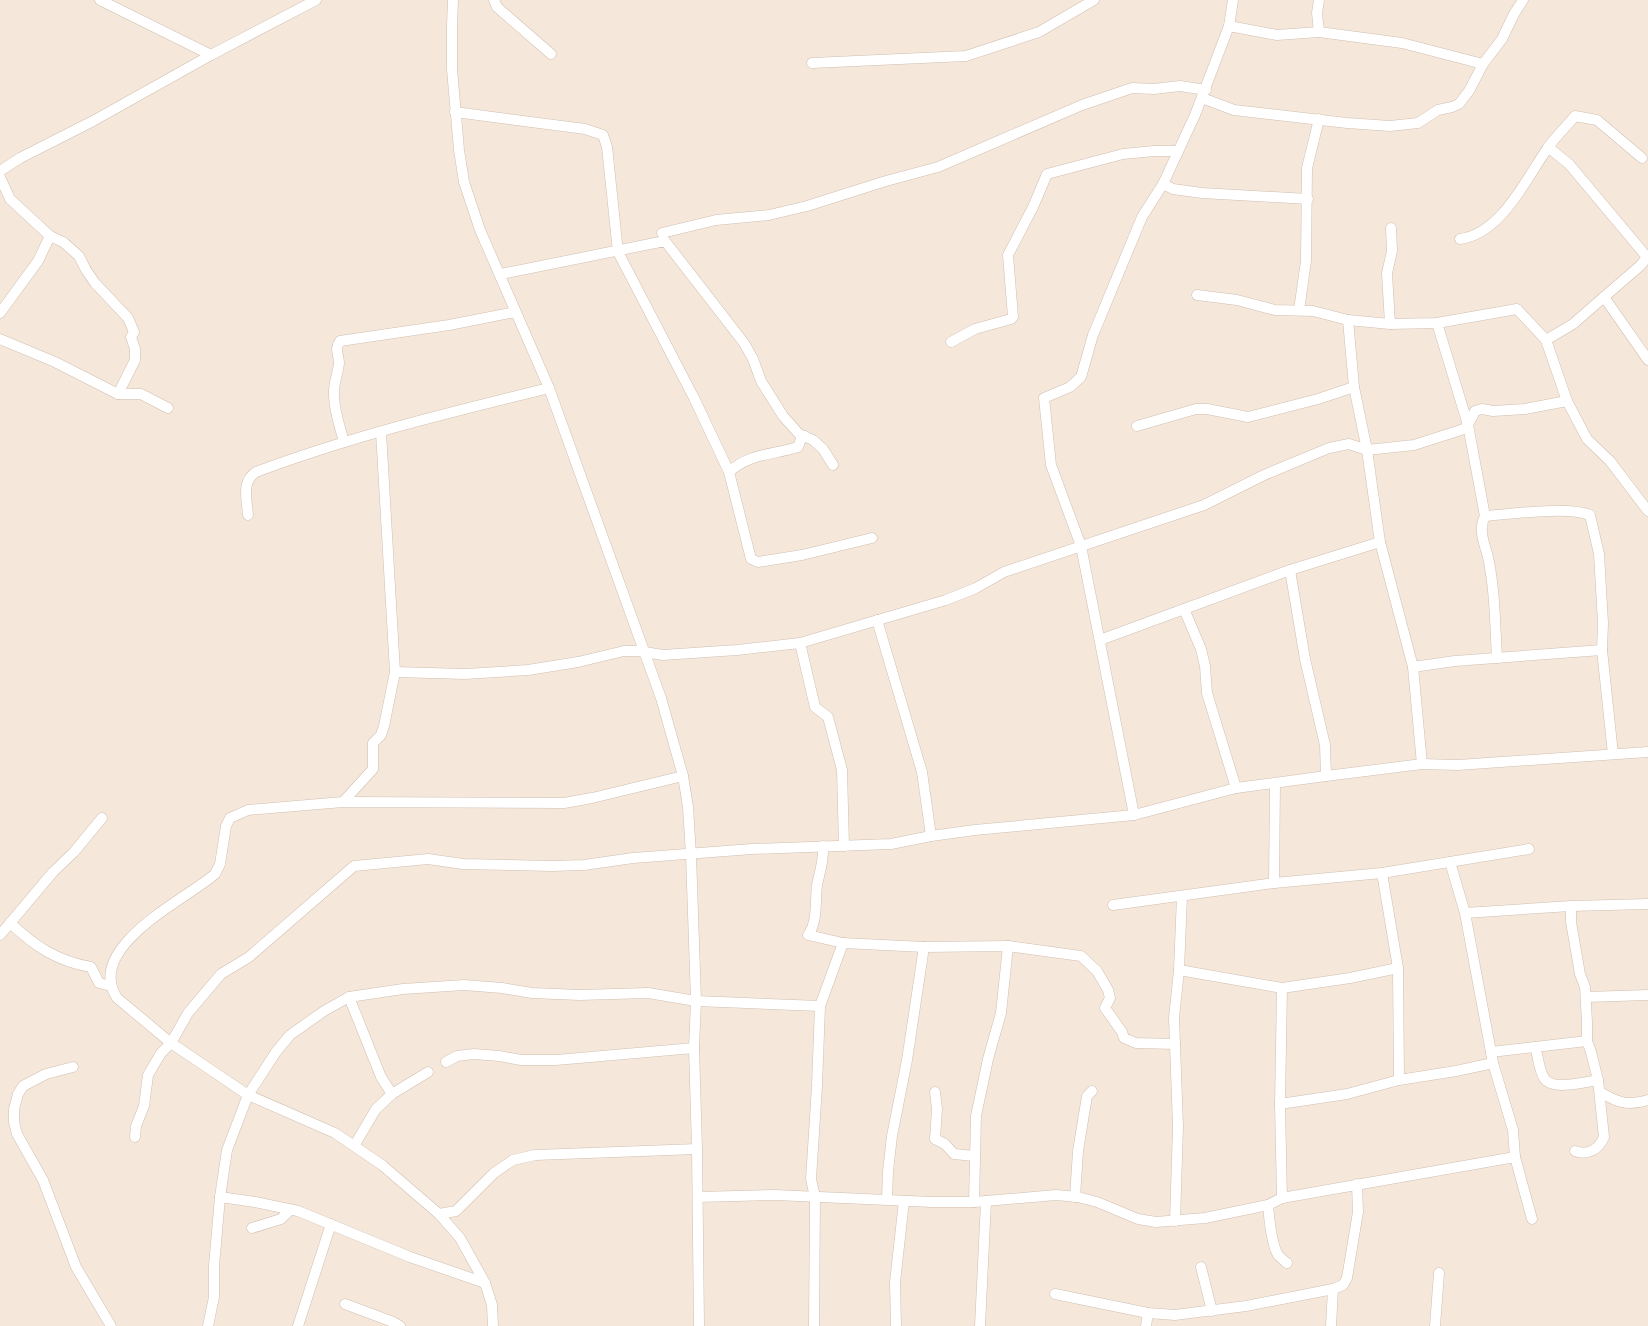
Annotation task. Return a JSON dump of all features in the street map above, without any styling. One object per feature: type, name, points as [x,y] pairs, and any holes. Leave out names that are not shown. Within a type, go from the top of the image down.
[{"type":"street","points":[[100,0],[211,55]]},
{"type":"street","points":[[0,171],[20,158],[94,121],[211,55],[316,0]]},
{"type":"street","points":[[454,0],[452,25],[455,112],[458,150],[464,182],[480,230],[501,274],[515,312],[549,388],[661,698],[683,776],[688,807],[691,855],[696,1001],[694,1048],[699,1326]]},
{"type":"street","points":[[494,0],[497,7],[551,54]]},
{"type":"street","points":[[812,63],[966,56],[1039,32],[1094,0]]},
{"type":"street","points":[[1134,815],[1081,546],[1051,465],[1044,398],[1070,387],[1081,377],[1093,335],[1142,217],[1162,184],[1204,94],[1229,26],[1233,0]]},
{"type":"street","points":[[1318,0],[1319,32]]},
{"type":"street","points":[[662,233],[716,220],[769,215],[807,206],[938,167],[1082,105],[1132,88],[1154,89],[1180,86],[1204,94],[1234,110],[1367,125],[1390,126],[1418,123],[1438,110],[1459,104],[1502,39],[1523,0]]},
{"type":"street","points":[[1229,26],[1277,35],[1319,32],[1402,43],[1484,64]]},
{"type":"street","points":[[455,112],[585,129],[603,135],[607,147],[618,252],[696,402],[729,472],[751,559],[758,562],[802,555],[872,538]]},
{"type":"street","points":[[1460,239],[1470,238],[1493,223],[1513,203],[1548,147],[1576,116],[1597,120],[1642,158]]},
{"type":"street","points":[[1299,310],[1306,261],[1307,168],[1319,119]]},
{"type":"street","points":[[1546,340],[1573,324],[1641,266],[1647,257],[1569,164],[1548,147]]},
{"type":"street","points":[[951,342],[976,329],[1010,319],[1013,316],[1008,255],[1033,207],[1047,174],[1122,154],[1178,151]]},
{"type":"street","points":[[0,178],[10,199],[50,236],[63,242],[79,256],[86,270],[128,318],[133,327],[134,332],[131,337],[135,349],[135,360],[118,394]]},
{"type":"street","points":[[1162,184],[1174,189],[1202,193],[1308,199]]},
{"type":"street","points":[[1390,324],[1388,273],[1392,251],[1391,228]]},
{"type":"street","points":[[0,313],[38,261],[50,236]]},
{"type":"street","points":[[501,274],[576,258],[618,252],[665,241],[744,342],[761,381],[783,416],[802,437],[812,440],[822,449],[833,465]]},
{"type":"street","points":[[1197,295],[1238,300],[1274,310],[1313,311],[1348,320],[1390,324],[1437,324],[1517,309],[1546,340],[1567,401],[1587,439],[1610,461],[1648,511]]},
{"type":"street","points":[[1604,298],[1648,360]]},
{"type":"street","points":[[344,442],[334,395],[339,360],[336,350],[340,341],[450,326],[515,312]]},
{"type":"street","points":[[1348,320],[1354,387],[1367,450],[1380,542],[1413,667],[1422,764]]},
{"type":"street","points":[[1437,324],[1468,425],[1486,516],[1482,523],[1481,531],[1492,574],[1497,658]]},
{"type":"street","points":[[0,339],[55,362],[118,394],[141,394],[168,408]]},
{"type":"street","points":[[1137,426],[1196,409],[1207,409],[1248,417],[1318,399],[1354,387]]},
{"type":"street","points":[[248,516],[246,490],[252,474],[344,442],[444,414],[549,388]]},
{"type":"street","points":[[395,672],[465,674],[528,670],[578,662],[624,651],[663,655],[687,654],[800,643],[946,600],[976,588],[1004,572],[1204,505],[1264,475],[1329,448],[1349,444],[1367,450],[1414,445],[1464,429],[1475,411],[1478,410],[1525,409],[1567,401]]},
{"type":"street","points":[[343,802],[369,775],[374,767],[373,743],[381,735],[384,726],[395,672],[381,432]]},
{"type":"street","points":[[729,472],[739,463],[758,456],[798,447],[802,437]]},
{"type":"street","points":[[1486,516],[1550,512],[1590,515],[1599,554],[1603,624],[1602,650],[1613,754]]},
{"type":"street","points":[[1100,640],[1290,570],[1380,542]]},
{"type":"street","points":[[1290,570],[1305,659],[1325,745],[1326,776]]},
{"type":"street","points":[[1184,609],[1201,649],[1205,666],[1207,693],[1236,788]]},
{"type":"street","points":[[877,620],[922,772],[931,836]]},
{"type":"street","points":[[800,643],[815,707],[828,717],[842,770],[844,846]]},
{"type":"street","points":[[1413,667],[1455,661],[1602,650]]},
{"type":"street","points":[[135,1137],[136,1126],[146,1101],[148,1075],[161,1053],[171,1043],[188,1013],[221,974],[248,957],[354,866],[428,859],[463,864],[560,866],[752,849],[891,844],[975,830],[1134,815],[1236,788],[1422,764],[1458,765],[1648,752]]},
{"type":"street","points":[[493,1326],[492,1304],[485,1283],[460,1238],[439,1214],[382,1165],[335,1133],[248,1095],[171,1043],[117,998],[111,986],[111,968],[128,940],[150,920],[215,874],[220,864],[226,826],[230,818],[248,810],[343,802],[564,803],[683,776]]},
{"type":"street","points":[[1274,883],[1276,784]]},
{"type":"street","points":[[0,935],[102,818]]},
{"type":"street","points":[[823,846],[824,858],[817,886],[815,913],[808,935],[843,943],[924,947],[1008,946],[1082,956],[1097,971],[1108,990],[1110,998],[1105,1008],[1127,1041],[1175,1044]]},
{"type":"street","points":[[1113,905],[1274,883],[1382,872],[1530,849]]},
{"type":"street","points":[[1450,862],[1465,913],[1493,1063],[1513,1130],[1515,1157],[1532,1219]]},
{"type":"street","points":[[1382,872],[1398,968],[1399,1080]]},
{"type":"street","points":[[1174,1221],[1178,1126],[1174,1018],[1182,896]]},
{"type":"street","points":[[1465,913],[1571,906],[1648,904]]},
{"type":"street","points":[[1571,906],[1572,922],[1586,997],[1586,1041],[1591,1052],[1598,1080],[1604,1137],[1601,1145],[1589,1153],[1582,1154],[1574,1151]]},
{"type":"street","points":[[10,923],[32,943],[74,964],[91,967],[98,983],[111,986]]},
{"type":"street","points":[[814,1326],[815,1197],[812,1179],[820,1006],[843,943]]},
{"type":"street","points":[[974,1202],[976,1116],[988,1059],[1001,1013],[1008,946]]},
{"type":"street","points":[[887,1199],[892,1136],[907,1060],[924,947]]},
{"type":"street","points":[[1178,970],[1282,988],[1350,978],[1398,968]]},
{"type":"street","points":[[208,1326],[214,1297],[214,1266],[220,1197],[227,1150],[248,1095],[276,1052],[290,1035],[324,1011],[350,997],[403,989],[464,985],[551,994],[648,993],[696,1001],[820,1006]]},
{"type":"street","points":[[1282,988],[1280,1104],[1282,1198]]},
{"type":"street","points":[[1586,997],[1648,995]]},
{"type":"street","points":[[350,997],[381,1077],[392,1094]]},
{"type":"street","points":[[1491,1052],[1586,1041]]},
{"type":"street","points":[[1535,1047],[1544,1078],[1549,1082],[1559,1085],[1598,1080]]},
{"type":"street","points":[[446,1062],[458,1056],[474,1054],[522,1060],[556,1060],[694,1048]]},
{"type":"street","points":[[1280,1104],[1347,1094],[1399,1080],[1493,1063]]},
{"type":"street","points":[[73,1066],[46,1074],[23,1086],[18,1094],[14,1109],[14,1122],[17,1134],[44,1180],[76,1267],[110,1326]]},
{"type":"street","points":[[354,1146],[372,1114],[392,1094],[428,1072]]},
{"type":"street","points":[[1075,1197],[1078,1151],[1087,1096],[1092,1090]]},
{"type":"street","points":[[935,1092],[937,1109],[935,1139],[945,1144],[954,1154],[974,1156]]},
{"type":"street","points":[[1600,1092],[1614,1101],[1634,1104],[1648,1100]]},
{"type":"street","points":[[439,1214],[456,1211],[494,1173],[513,1160],[535,1155],[697,1149]]},
{"type":"street","points":[[698,1197],[775,1194],[904,1201],[974,1202],[1056,1194],[1097,1202],[1138,1219],[1156,1222],[1205,1218],[1268,1205],[1282,1198],[1515,1157]]},
{"type":"street","points":[[1055,1294],[1148,1313],[1175,1315],[1212,1311],[1333,1289],[1343,1285],[1347,1278],[1358,1212],[1357,1184]]},
{"type":"street","points":[[220,1197],[256,1202],[290,1210],[331,1224],[410,1257],[485,1283]]},
{"type":"street","points":[[896,1326],[895,1282],[904,1201]]},
{"type":"street","points":[[980,1326],[986,1201]]},
{"type":"street","points":[[1268,1205],[1269,1220],[1276,1250],[1279,1256],[1287,1263]]},
{"type":"street","points":[[252,1228],[281,1219],[290,1210]]},
{"type":"street","points":[[298,1326],[331,1224]]},
{"type":"street","points":[[1201,1267],[1212,1311]]},
{"type":"street","points":[[1435,1326],[1439,1273]]},
{"type":"street","points":[[1331,1326],[1333,1289]]},
{"type":"street","points":[[345,1304],[400,1326]]},
{"type":"street","points":[[1146,1326],[1148,1313]]},
{"type":"shaded area","points":[[0,0],[1648,0],[1648,1326],[0,1326]]}]
